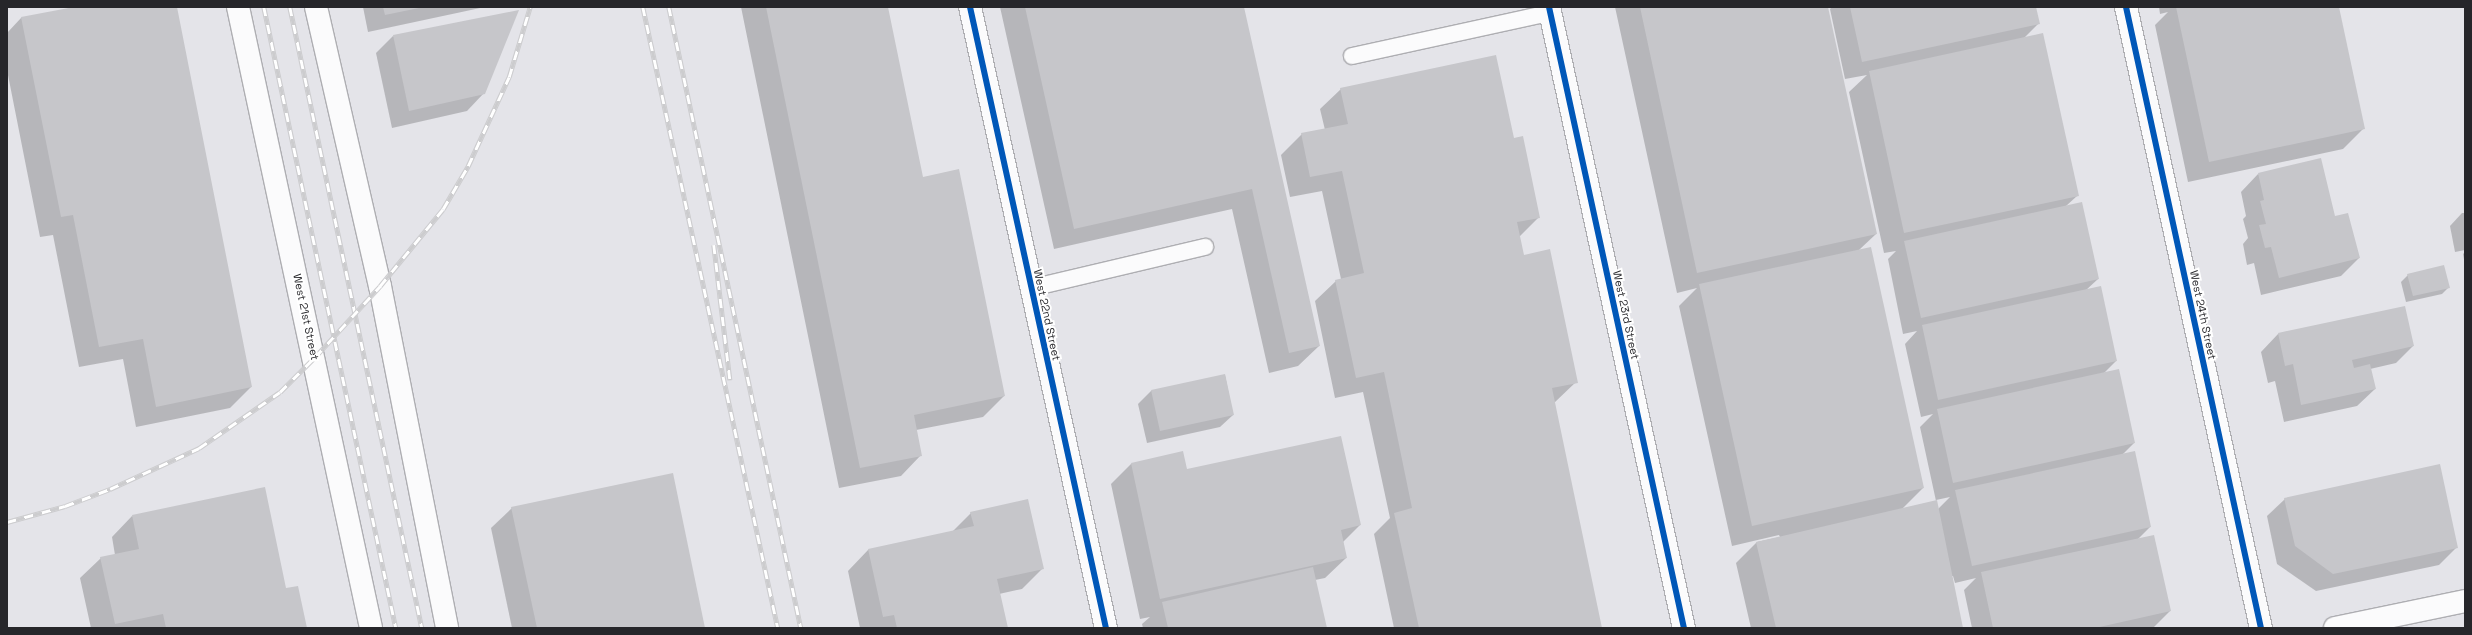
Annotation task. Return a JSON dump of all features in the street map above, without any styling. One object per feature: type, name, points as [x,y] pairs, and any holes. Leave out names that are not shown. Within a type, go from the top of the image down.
[{"type":"street","name":"West 21st Street","points":[[238,7],[372,628]]},
{"type":"street","points":[[316,7],[380,286],[447,628]]},
{"type":"street","name":"West 22nd Street","points":[[970,7],[1106,628]]},
{"type":"street","name":"West 24th Street","points":[[2126,7],[2261,628]]},
{"type":"street","name":"West 23rd Street","points":[[1550,10],[1684,628]]},
{"type":"street","points":[[2335,628],[2465,600]]},
{"type":"lane","points":[[1352,56],[1550,10]]},
{"type":"lane","points":[[1031,288],[1205,247]]},
{"type":"building","points":[[74,7],[177,7],[252,387],[156,407],[143,339],[99,347],[73,215],[61,217],[21,17]]},
{"type":"building","points":[[383,7],[419,7],[419,8],[385,15]]},
{"type":"building","points":[[766,7],[888,7],[923,177],[959,169],[1005,396],[914,415],[922,456],[860,468]]},
{"type":"building","points":[[1025,7],[1244,7],[1320,346],[1289,353],[1252,189],[1074,229]]},
{"type":"building","points":[[1640,7],[1828,7],[1877,234],[1697,273]]},
{"type":"building","points":[[1850,7],[2036,7],[2040,24],[1862,62]]},
{"type":"building","points":[[2176,7],[2339,7],[2365,129],[2209,162]]},
{"type":"building","points":[[519,10],[485,94],[409,111],[393,35]]},
{"type":"building","points":[[2043,33],[2079,196],[1904,233],[1869,71]]},
{"type":"building","points":[[1496,55],[1514,138],[1523,136],[1540,218],[1517,222],[1524,255],[1550,249],[1578,383],[1552,388],[1602,628],[1419,628],[1394,513],[1412,508],[1384,372],[1356,378],[1335,280],[1364,273],[1342,171],[1310,177],[1301,133],[1348,124],[1340,88]]},
{"type":"building","points":[[2321,158],[2335,216],[2348,213],[2360,258],[2279,278],[2271,247],[2265,248],[2259,225],[2266,224],[2260,201],[2264,200],[2258,173]]},
{"type":"building","points":[[2082,202],[2099,279],[1921,318],[1904,241]]},
{"type":"building","points":[[1871,247],[1924,488],[1752,526],[1699,284]]},
{"type":"building","points":[[2444,265],[2450,288],[2413,296],[2407,274]]},
{"type":"building","points":[[2101,286],[2117,361],[1938,400],[1922,325]]},
{"type":"building","points":[[2405,306],[2414,346],[2352,360],[2354,368],[2370,364],[2376,389],[2301,405],[2293,364],[2285,366],[2278,333]]},
{"type":"building","points":[[2119,369],[2135,443],[1953,483],[1937,409]]},
{"type":"building","points":[[1225,374],[1234,415],[1160,431],[1151,390]]},
{"type":"building","points":[[1341,436],[1361,525],[1341,530],[1347,558],[1160,599],[1131,463],[1183,451],[1187,469]]},
{"type":"building","points":[[2135,451],[2151,527],[1972,566],[1955,490]]},
{"type":"building","points":[[2440,464],[2458,548],[2333,574],[2295,546],[2284,498]]},
{"type":"building","points":[[673,473],[705,628],[537,628],[511,507]]},
{"type":"building","points":[[265,487],[286,588],[298,586],[307,628],[166,628],[163,614],[115,624],[100,557],[139,549],[132,515]]},
{"type":"building","points":[[1028,499],[1044,569],[997,579],[1008,628],[897,628],[894,615],[883,617],[868,549],[974,526],[970,512]]},
{"type":"building","points":[[1937,500],[1963,628],[1776,628],[1756,542]]},
{"type":"building","points":[[2154,535],[2171,611],[2095,628],[1993,628],[1981,572]]},
{"type":"building","points":[[1313,567],[1327,628],[1168,628],[1162,602]]},
{"type":"railway","points":[[264,7],[396,628]]},
{"type":"railway","points":[[290,7],[422,628]]},
{"type":"railway","points":[[7,522],[65,506],[110,489],[199,448],[280,392],[315,357],[380,286],[443,209],[468,166],[509,77],[530,7]]},
{"type":"railway","points":[[643,7],[778,628]]},
{"type":"railway","points":[[669,7],[801,628]]},
{"type":"railway","points":[[714,245],[730,380]]},
{"type":"cycle path","points":[[970,7],[1106,628]]},
{"type":"cycle path","points":[[1549,7],[1684,628]]},
{"type":"cycle path","points":[[2126,7],[2261,628]]}]
